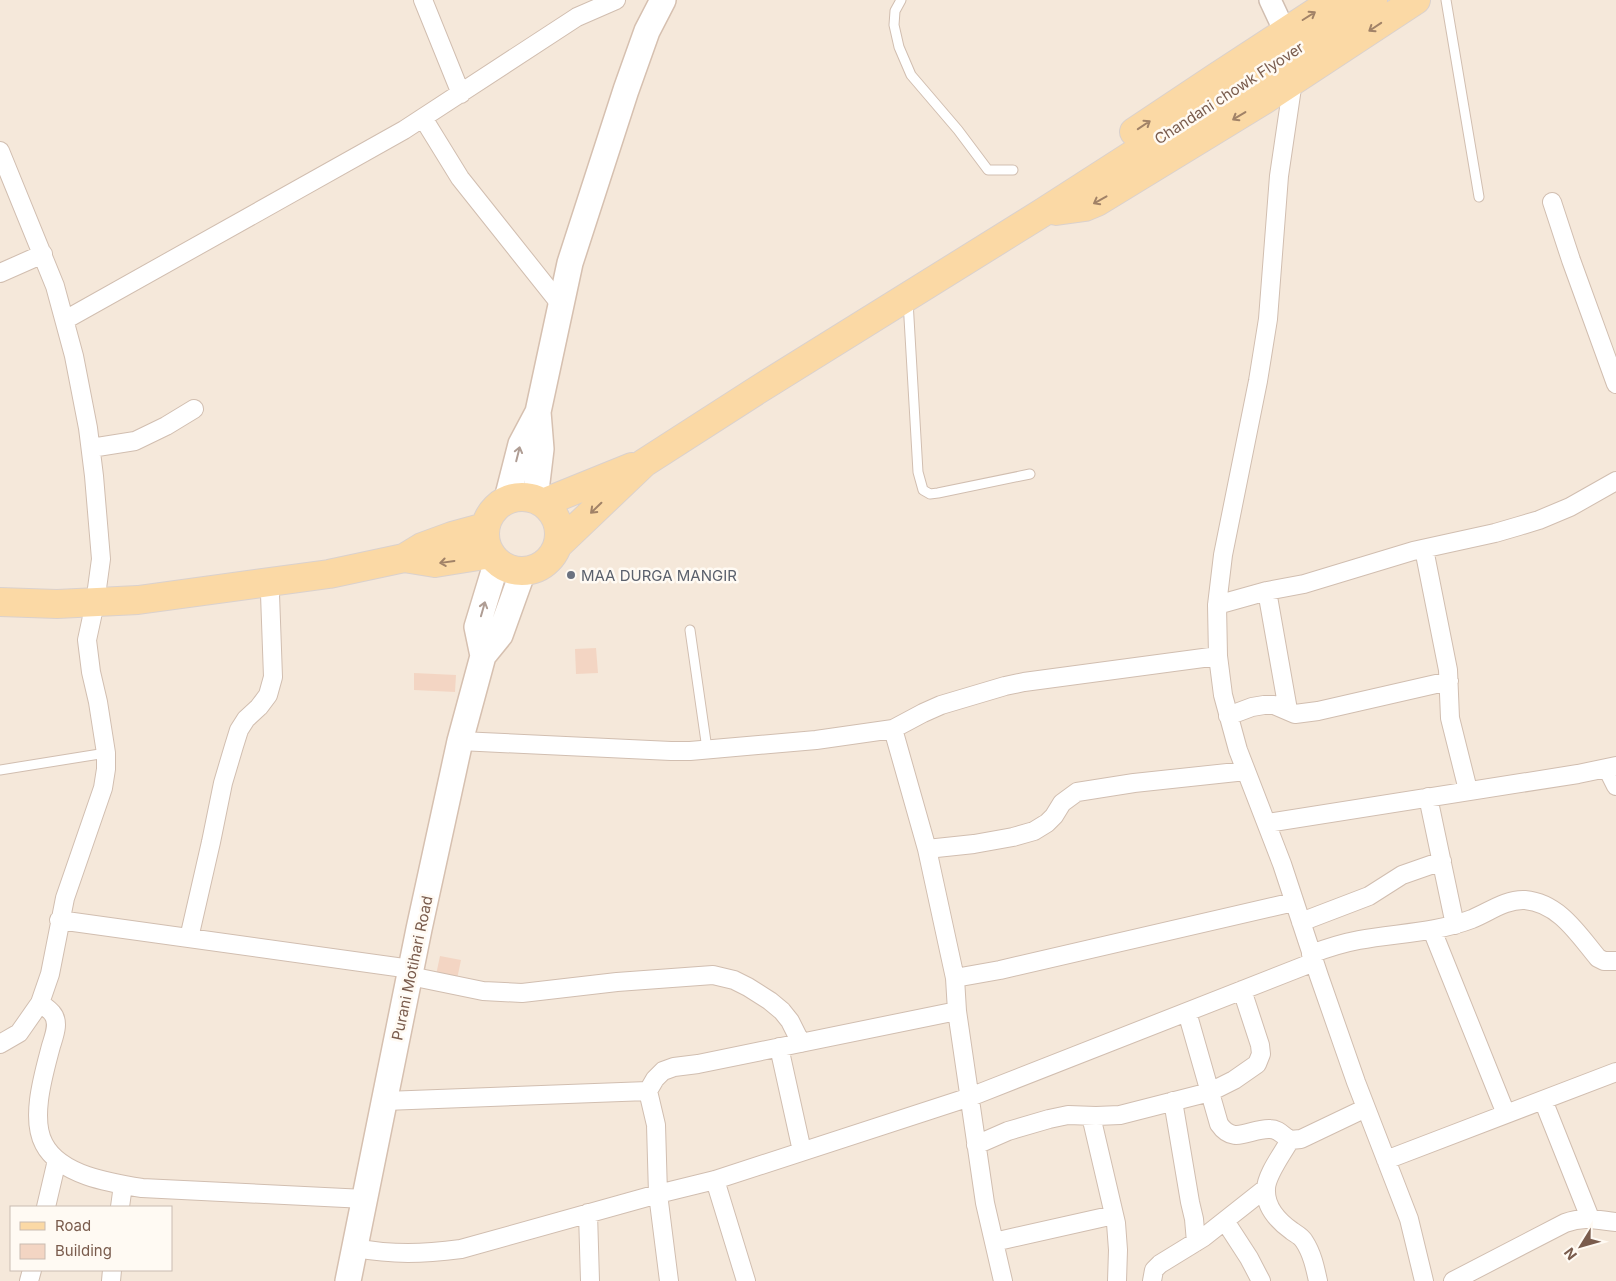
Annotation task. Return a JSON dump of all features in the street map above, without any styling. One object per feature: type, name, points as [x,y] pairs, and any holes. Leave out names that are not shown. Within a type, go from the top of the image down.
[{"type":"main road","points":[[507,499],[521,444],[538,412],[570,263],[626,90],[647,31],[663,0]]},
{"type":"main road","points":[[1042,213],[1064,185],[1089,163],[1334,0]]},
{"type":"main road","name":"Chandani chowk Flyover","points":[[644,463],[741,400],[1085,186],[1373,0]]},
{"type":"main road","points":[[1042,213],[1085,207],[1097,202],[1293,82],[1416,0]]},
{"type":"main road","points":[[538,412],[541,449],[539,501]]},
{"type":"main road","points":[[539,501],[644,463]]},
{"type":"main road","points":[[558,545],[559,535],[555,517],[550,509],[539,501],[526,496],[507,499],[499,504],[493,510],[485,527],[484,537],[494,558],[504,567],[513,570],[532,570],[548,560],[558,545],[644,463]]},
{"type":"main road","points":[[0,602],[57,604],[138,600],[329,574],[404,558],[422,547],[485,527]]},
{"type":"main road","points":[[404,558],[435,563],[494,558]]},
{"type":"main road","name":"Purani Motihari Road","points":[[483,656],[478,627],[494,558]]},
{"type":"main road","name":"Purani Motihari Road","points":[[348,1281],[410,973],[460,741],[483,656],[500,635],[523,571]]},
{"type":"street","points":[[423,0],[461,94]]},
{"type":"street","points":[[65,320],[404,130],[577,18],[616,0]]},
{"type":"street","points":[[1270,0],[1284,32]]},
{"type":"street","points":[[1293,82],[1279,176],[1268,319],[1258,382],[1223,554],[1217,605],[1218,656],[1223,695],[1238,750],[1267,823],[1366,1108],[1409,1219],[1424,1281]]},
{"type":"street","points":[[423,118],[460,178],[561,305]]},
{"type":"street","points":[[0,150],[55,286],[74,356],[91,448],[101,559],[87,647],[106,753],[103,788],[65,898],[59,920],[50,974],[40,1003],[19,1033],[0,1044]]},
{"type":"street","points":[[1552,202],[1616,384]]},
{"type":"street","points":[[0,273],[42,254]]},
{"type":"street","points":[[91,448],[135,441],[166,426],[194,409]]},
{"type":"street","points":[[1217,605],[1267,591],[1304,584],[1424,549],[1495,533],[1539,520],[1570,507],[1616,482]]},
{"type":"street","points":[[1424,549],[1442,634],[1449,681],[1450,718],[1468,790]]},
{"type":"street","points":[[189,938],[223,783],[239,730],[246,719],[268,695],[273,677],[268,582]]},
{"type":"street","points":[[1267,591],[1288,710]]},
{"type":"street","points":[[460,741],[690,751],[816,740],[893,729],[941,705],[1005,686],[1218,656]]},
{"type":"street","points":[[1228,716],[1252,707],[1274,704],[1295,714],[1318,711],[1449,681]]},
{"type":"street","points":[[893,729],[927,849],[956,978],[958,1011],[976,1145],[985,1203],[1003,1281]]},
{"type":"street","points":[[1267,823],[1612,767],[1616,786]]},
{"type":"street","points":[[927,849],[974,844],[1034,831],[1047,823],[1054,816],[1062,802],[1077,792],[1246,771]]},
{"type":"street","points":[[1428,797],[1456,925]]},
{"type":"street","points":[[1301,922],[1369,896],[1402,875],[1442,861]]},
{"type":"street","points":[[356,1248],[396,1254],[433,1253],[452,1250],[715,1180],[970,1097],[1242,990],[1346,942],[1456,925],[1500,905],[1525,900],[1541,904],[1569,922],[1598,958],[1604,961],[1616,961]]},
{"type":"street","points":[[956,978],[1008,968],[1294,902]]},
{"type":"street","points":[[59,920],[189,938],[410,973],[483,991],[522,993],[617,982],[712,975],[734,980],[748,987],[782,1011],[801,1043]]},
{"type":"street","points":[[1432,930],[1506,1114]]},
{"type":"street","points":[[976,1145],[1008,1130],[1068,1114],[1091,1116],[1120,1115],[1210,1092],[1222,1087],[1257,1064],[1261,1054],[1260,1045],[1242,990]]},
{"type":"street","points":[[40,1003],[53,1013],[56,1022],[38,1109],[40,1129],[43,1143],[64,1166],[79,1173],[123,1185],[156,1189],[365,1199]]},
{"type":"street","points":[[669,1281],[658,1194],[656,1125],[648,1090],[662,1070],[958,1011]]},
{"type":"street","points":[[1187,1012],[1219,1124],[1224,1132],[1233,1135],[1272,1129],[1279,1131],[1290,1140],[1301,1139],[1366,1108]]},
{"type":"street","points":[[779,1047],[802,1151]]},
{"type":"street","points":[[1386,1160],[1616,1072]]},
{"type":"street","points":[[385,1101],[648,1090]]},
{"type":"street","points":[[1543,1100],[1590,1218]]},
{"type":"street","points":[[1173,1101],[1194,1219],[1196,1242]]},
{"type":"street","points":[[1091,1116],[1114,1215],[1118,1250],[1117,1281]]},
{"type":"street","points":[[1290,1140],[1269,1178],[1266,1188],[1267,1199],[1272,1212],[1280,1222],[1302,1238],[1310,1252],[1318,1281]]},
{"type":"street","points":[[46,1206],[58,1160]]},
{"type":"street","points":[[715,1180],[746,1281]]},
{"type":"street","points":[[120,1206],[123,1185]]},
{"type":"street","points":[[1152,1281],[1154,1270],[1160,1264],[1196,1242],[1266,1188]]},
{"type":"street","points":[[588,1213],[590,1281]]},
{"type":"street","points":[[994,1242],[1114,1215]]},
{"type":"street","points":[[1453,1281],[1565,1223],[1577,1219],[1590,1218],[1616,1222]]},
{"type":"street","points":[[1225,1220],[1249,1258],[1260,1281]]},
{"type":"lane","points":[[901,0],[895,11],[894,25],[899,47],[912,75],[958,130],[988,170],[1013,170]]},
{"type":"lane","points":[[1446,0],[1479,197]]},
{"type":"lane","points":[[908,296],[918,472],[923,490],[930,494],[938,493],[1030,474]]},
{"type":"lane","points":[[690,630],[707,749]]},
{"type":"lane","points":[[0,770],[106,753]]},
{"type":"shaded area","points":[[0,0],[1616,0],[1616,1281],[0,1281]]},
{"type":"building","points":[[596,648],[598,673],[576,674],[575,649]]},
{"type":"building","points":[[414,673],[456,675],[455,692],[414,690]]},
{"type":"building","points":[[440,956],[461,960],[457,979],[436,975]]},
{"type":"place","name":"MAA DURGA MANGIR","points":[[571,575]]}]
